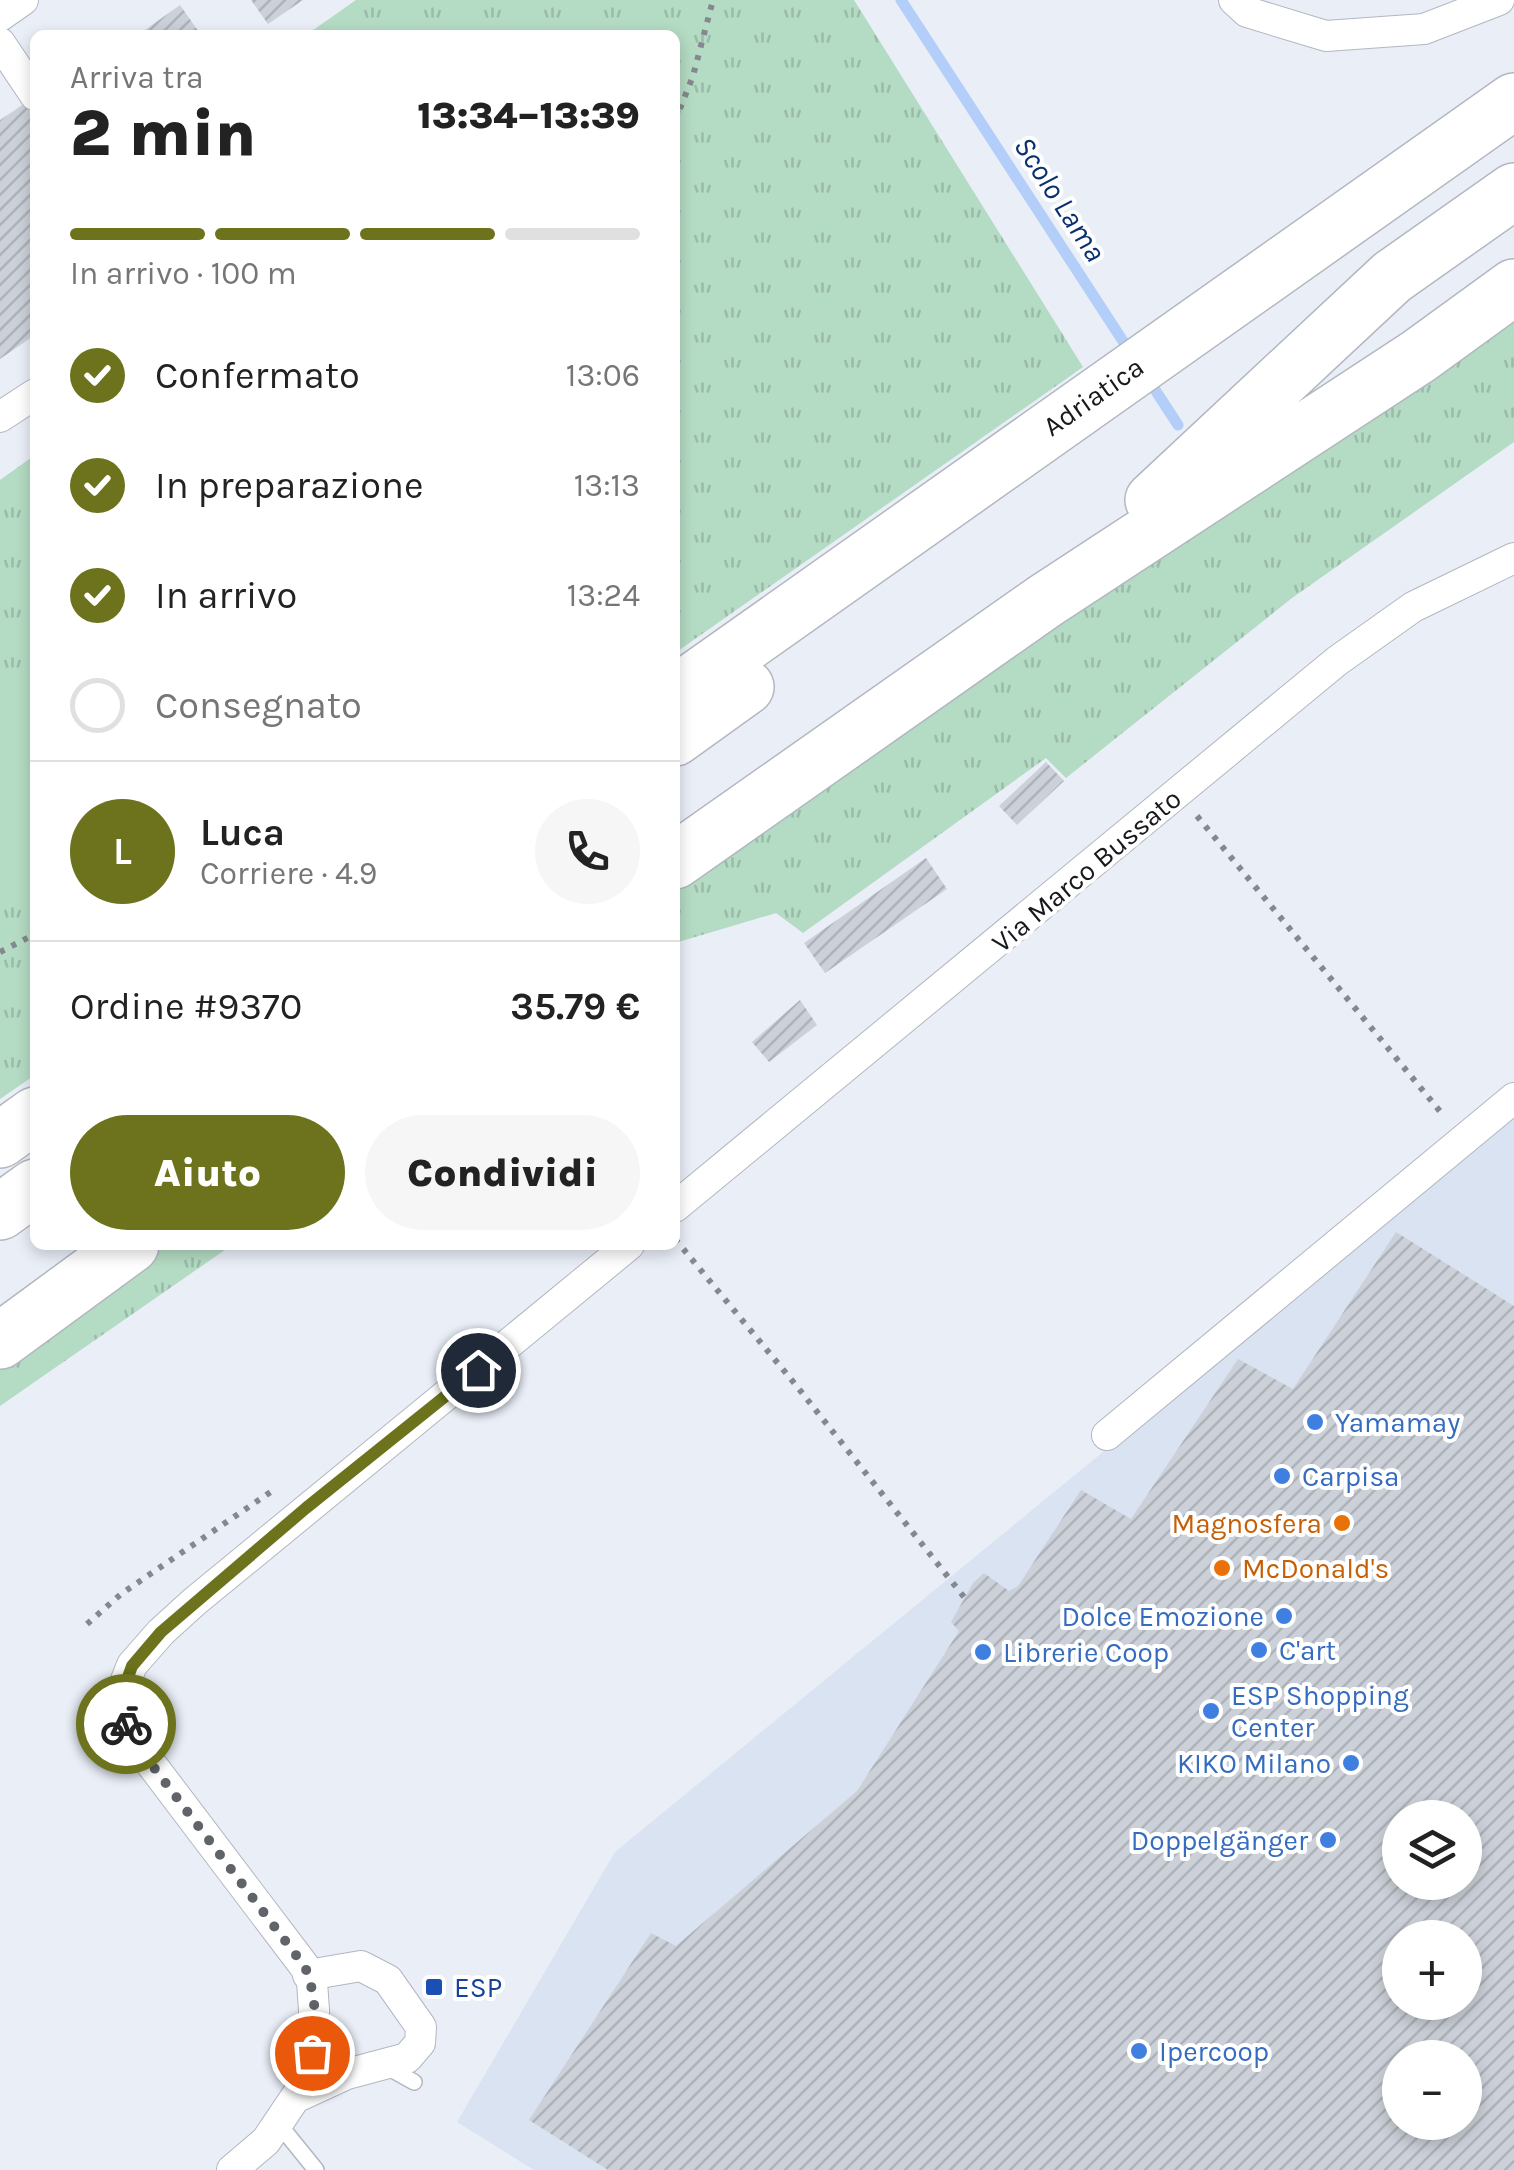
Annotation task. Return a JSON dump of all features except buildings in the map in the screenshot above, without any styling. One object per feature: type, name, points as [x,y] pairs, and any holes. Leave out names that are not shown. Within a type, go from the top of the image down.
[{"type":"highway","name":"Adriatica","points":[[680,691],[1076,430],[1190,350],[1514,101]]},
{"type":"highway","name":"Adriatica","points":[[1190,350],[1514,148]]},
{"type":"highway","points":[[1045,602],[1392,277],[1514,190]]},
{"type":"highway","points":[[680,858],[1045,602],[1419,356],[1514,287]]},
{"type":"highway","name":"Adriatica","points":[[680,734],[1076,430]]},
{"type":"highway","points":[[0,1140],[30,1119]]},
{"type":"highway","points":[[0,1172],[30,1151]]},
{"type":"highway","points":[[0,1212],[30,1191]]},
{"type":"highway","points":[[0,1296],[88,1250]]},
{"type":"highway","points":[[0,1341],[124,1250]]},
{"type":"street","points":[[0,16],[23,0]]},
{"type":"street","points":[[1234,0],[1247,12],[1326,36],[1424,29],[1499,0]]},
{"type":"street","points":[[0,43],[30,87]]},
{"type":"street","points":[[0,416],[30,397]]},
{"type":"street","name":"Via Marco Bussato","points":[[680,1203],[1374,634],[1413,607],[1514,558]]},
{"type":"street","points":[[1107,1434],[1514,1098]]},
{"type":"street","points":[[256,2170],[280,2121],[305,2083],[314,2040],[308,1975],[127,1732],[122,1694],[132,1666],[161,1632],[250,1555],[622,1250]]},
{"type":"street","points":[[232,2170],[280,2121],[347,2074],[407,2058],[420,2044],[421,2027],[388,1980],[361,1966],[308,1975]]},
{"type":"lane","points":[[383,2064],[414,2082]]},
{"type":"lane","points":[[280,2121],[316,2170]]},
{"type":"path","points":[[680,108],[713,0]]},
{"type":"path","points":[[1178,794],[1464,1141]]},
{"type":"path","points":[[0,952],[30,937]]},
{"type":"path","points":[[680,1245],[964,1597]]},
{"type":"shaded area","name":"ESP Shopping Center","points":[[1514,1115],[1514,2170],[534,2170],[457,2122],[615,1852]]},
{"type":"green space","points":[[356,0],[854,0],[1083,367],[680,649],[680,30],[313,30]]},
{"type":"green space","points":[[1514,311],[1514,442],[1292,598],[1066,778],[1046,758],[803,933],[776,913],[680,942],[680,889],[867,752]]},
{"type":"green space","points":[[30,459],[30,1078],[0,1099],[0,480]]},
{"type":"green space","points":[[0,686],[30,698],[30,897],[0,894]]},
{"type":"green space","points":[[148,1250],[225,1250],[0,1406],[0,1355]]},
{"type":"waterway","name":"Scolo Lama","points":[[901,0],[1132,355]]},
{"type":"waterway","name":"Scolo Lama","points":[[1148,379],[1178,425]]},
{"type":"way so far","points":[[126,1724],[127,1732],[305,1967],[312,1982],[312,2053]]},
{"type":"place","name":"Yamamay","points":[[1315,1422]]},
{"type":"place","name":"Carpisa","points":[[1282,1476]]},
{"type":"place","name":"Magnosfera","points":[[1342,1523]]},
{"type":"place","name":"McDonald's","points":[[1222,1568]]},
{"type":"place","name":"Dolce Emozione","points":[[1284,1616]]},
{"type":"place","name":"C'art","points":[[1259,1650]]},
{"type":"place","name":"Librerie Coop","points":[[983,1652]]},
{"type":"place","name":"ESP Shopping Center","points":[[1211,1711]]},
{"type":"place","name":"KIKO Milano","points":[[1351,1763]]},
{"type":"place","name":"Doppelgänger","points":[[1328,1840]]},
{"type":"place","name":"ESP","points":[[434,1987]]},
{"type":"place","name":"Ipercoop","points":[[1139,2051]]},
{"type":"route","points":[[126,1724],[122,1694],[132,1666],[161,1632],[306,1508],[478,1370]]}]
